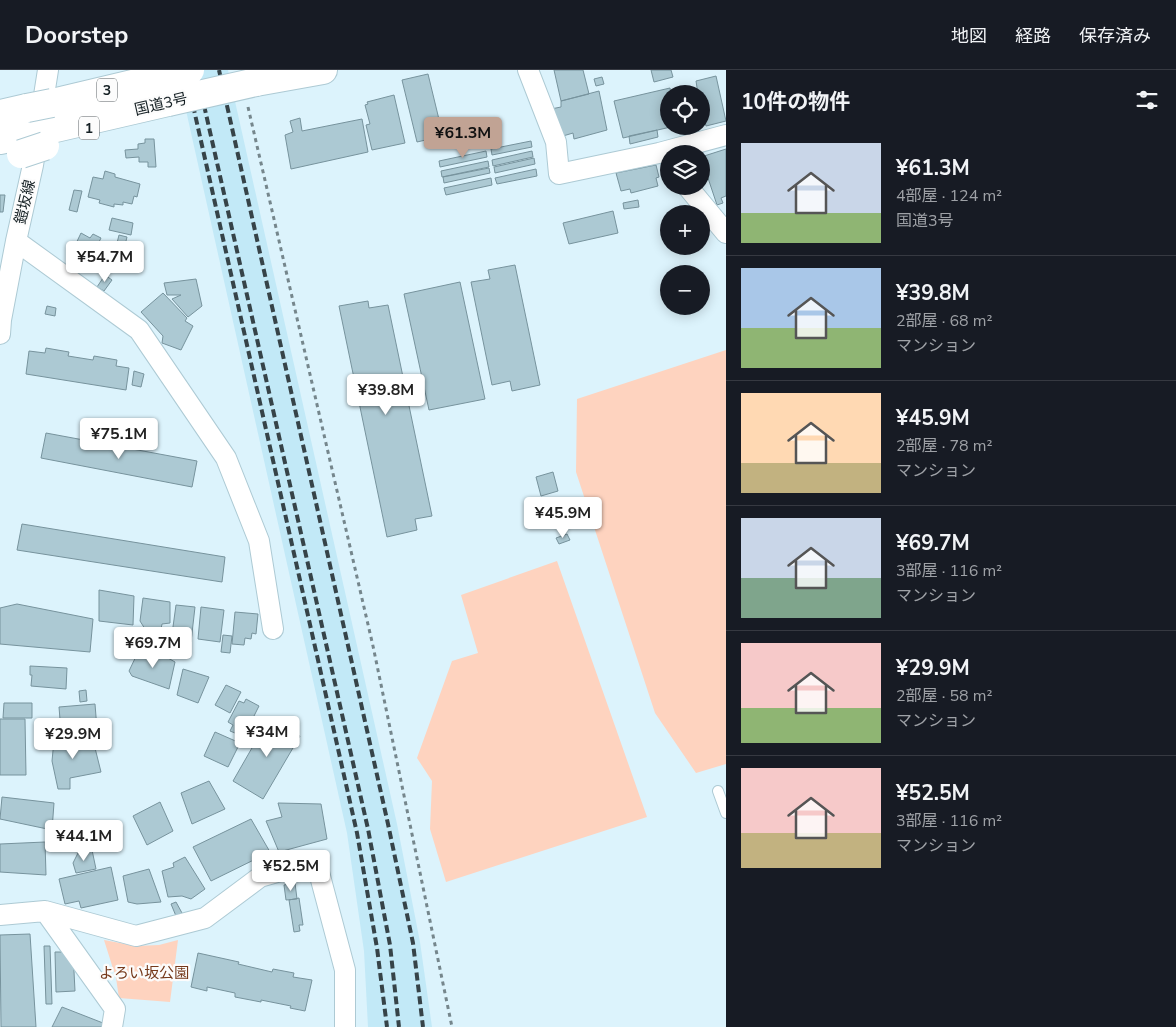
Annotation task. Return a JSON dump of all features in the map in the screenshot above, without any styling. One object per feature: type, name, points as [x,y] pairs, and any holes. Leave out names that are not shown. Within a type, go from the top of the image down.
[{"type":"highway","name":"国道3号","points":[[23,144],[134,110],[165,90],[190,70]]},
{"type":"highway","name":"国道3号","points":[[0,114],[40,105],[165,90],[251,90],[322,70]]},
{"type":"street","name":"鎧坂線","points":[[0,334],[16,240],[33,165],[48,70]]},
{"type":"street","points":[[528,70],[556,142],[559,174],[660,160]]},
{"type":"street","points":[[700,145],[726,135]]},
{"type":"street","points":[[694,195],[726,233]]},
{"type":"street","points":[[16,240],[138,330],[226,458],[259,541],[273,629]]},
{"type":"street","points":[[0,915],[45,911],[136,936],[205,918],[260,877],[316,861],[345,970],[345,1027]]},
{"type":"street","points":[[45,911],[115,1009],[112,1027]]},
{"type":"lane","points":[[718,791],[726,813]]},
{"type":"path","points":[[251,90],[373,646],[452,1027]]},
{"type":"shaded area","points":[[177,70],[228,70],[397,824],[420,942],[432,1027],[368,1027],[364,951],[347,833]]},
{"type":"green space","points":[[726,350],[726,764],[696,773],[655,713],[576,472],[577,399]]},
{"type":"green space","points":[[557,561],[647,817],[446,882],[430,829],[432,781],[417,758],[452,661],[478,653],[461,595]]},
{"type":"green space","name":"よろい坂公園","points":[[104,940],[136,946],[159,945],[178,940],[170,1002],[119,998],[116,978]]},
{"type":"building","points":[[554,70],[583,70],[589,94],[561,101]]},
{"type":"building","points":[[651,70],[671,70],[673,77],[654,82]]},
{"type":"building","points":[[428,74],[443,136],[417,142],[402,80]]},
{"type":"building","points":[[716,76],[726,121],[710,125],[710,85],[697,85],[696,81]]},
{"type":"building","points":[[602,77],[604,84],[596,86],[594,79]]},
{"type":"building","points":[[660,90],[660,129],[623,138],[614,101]]},
{"type":"building","points":[[599,91],[607,130],[574,139],[573,133],[563,136],[551,109],[561,107],[561,101]]},
{"type":"building","points":[[394,95],[405,143],[372,150],[366,125],[370,124],[365,105],[368,104],[367,102]]},
{"type":"building","points":[[300,118],[302,131],[362,119],[368,152],[291,169],[285,135],[293,132],[290,121]]},
{"type":"building","points":[[657,130],[658,137],[630,144],[629,136]]},
{"type":"building","points":[[145,139],[154,139],[156,167],[148,167],[148,162],[139,162],[139,157],[126,158],[125,150],[138,149],[138,144],[145,143]]},
{"type":"building","points":[[531,141],[532,147],[492,155],[491,149]]},
{"type":"building","points":[[726,149],[726,196],[721,198],[723,203],[717,205],[710,184],[710,154]]},
{"type":"building","points":[[486,151],[487,157],[440,167],[439,161]]},
{"type":"building","points":[[532,151],[533,157],[493,166],[492,160]]},
{"type":"building","points":[[534,158],[535,164],[495,173],[494,167]]},
{"type":"building","points":[[488,161],[489,167],[442,177],[441,171]]},
{"type":"building","points":[[656,165],[659,177],[656,178],[658,186],[631,193],[630,189],[621,191],[616,173]]},
{"type":"building","points":[[489,168],[490,173],[444,183],[443,177]]},
{"type":"building","points":[[536,169],[537,176],[497,184],[495,178]]},
{"type":"building","points":[[105,171],[115,174],[115,177],[140,184],[137,197],[134,196],[132,204],[123,202],[123,205],[114,204],[114,207],[99,203],[100,200],[88,197],[93,177],[103,179]]},
{"type":"building","points":[[491,178],[492,185],[446,195],[444,188]]},
{"type":"building","points":[[74,190],[82,191],[77,212],[69,210]]},
{"type":"building","points":[[0,195],[5,195],[3,212],[0,212]]},
{"type":"building","points":[[638,200],[639,207],[624,209],[623,203]]},
{"type":"building","points":[[613,211],[618,233],[569,244],[563,223]]},
{"type":"building","points":[[112,218],[133,223],[131,235],[109,230]]},
{"type":"building","points":[[81,233],[90,238],[93,234],[101,238],[99,242],[120,252],[110,273],[71,254]]},
{"type":"building","points":[[119,235],[127,237],[124,249],[116,247]]},
{"type":"building","points":[[515,265],[540,385],[512,391],[510,381],[492,385],[471,282],[490,279],[488,270]]},
{"type":"building","points":[[105,275],[112,280],[104,291],[97,287]]},
{"type":"building","points":[[196,279],[202,306],[188,317],[172,299],[181,295],[167,295],[164,283]]},
{"type":"building","points":[[460,282],[485,399],[429,410],[404,294]]},
{"type":"building","points":[[163,293],[187,318],[185,321],[193,326],[181,350],[162,343],[163,336],[141,312]]},
{"type":"building","points":[[368,301],[369,308],[388,305],[432,516],[415,519],[417,530],[387,537],[339,306]]},
{"type":"building","points":[[47,306],[56,308],[55,316],[45,314]]},
{"type":"building","points":[[46,348],[69,352],[68,356],[93,360],[94,356],[117,360],[116,366],[129,368],[126,390],[26,374],[29,351],[45,353]]},
{"type":"building","points":[[134,371],[144,374],[141,387],[132,385]]},
{"type":"building","points":[[46,433],[197,461],[192,487],[41,458]]},
{"type":"building","points":[[553,472],[558,491],[541,496],[536,477]]},
{"type":"building","points":[[22,524],[225,557],[222,582],[17,550]]},
{"type":"building","points":[[567,534],[570,540],[559,544],[556,538]]},
{"type":"building","points":[[99,590],[134,596],[133,625],[99,621]]},
{"type":"building","points":[[143,598],[170,602],[170,623],[162,624],[161,629],[145,629],[140,621]]},
{"type":"building","points":[[17,604],[93,619],[90,652],[0,644],[0,608]]},
{"type":"building","points":[[176,605],[195,607],[191,642],[176,640],[177,635],[172,634]]},
{"type":"building","points":[[201,607],[224,610],[220,642],[198,639]]},
{"type":"building","points":[[235,612],[258,614],[256,634],[252,633],[251,639],[245,638],[244,645],[232,644]]},
{"type":"building","points":[[223,635],[232,636],[230,653],[221,652]]},
{"type":"building","points":[[139,650],[158,657],[161,654],[175,662],[169,689],[132,676],[129,671]]},
{"type":"building","points":[[30,666],[67,668],[66,689],[31,686],[32,675],[30,675]]},
{"type":"building","points":[[183,669],[209,677],[198,703],[177,695]]},
{"type":"building","points":[[226,685],[241,692],[230,713],[215,705]]},
{"type":"building","points":[[86,690],[87,701],[80,702],[79,691]]},
{"type":"building","points":[[246,699],[259,706],[247,734],[242,731],[240,735],[230,731],[233,725],[228,722],[239,701],[244,703]]},
{"type":"building","points":[[4,703],[32,703],[32,718],[3,718]]},
{"type":"building","points":[[95,704],[97,729],[61,732],[59,707]]},
{"type":"building","points":[[0,719],[25,719],[26,775],[0,775]]},
{"type":"building","points":[[278,719],[298,730],[295,734],[300,736],[263,799],[233,781],[268,720],[275,724]]},
{"type":"building","points":[[215,732],[240,743],[228,767],[204,756]]},
{"type":"building","points":[[73,736],[84,743],[94,744],[101,772],[70,778],[70,789],[58,789],[52,761],[54,740]]},
{"type":"building","points":[[209,781],[225,809],[192,824],[181,793]]},
{"type":"building","points":[[2,797],[54,803],[52,830],[0,819]]},
{"type":"building","points":[[160,802],[173,831],[147,845],[133,816]]},
{"type":"building","points":[[278,803],[321,804],[327,839],[279,852],[266,821],[282,817]]},
{"type":"building","points":[[251,819],[270,852],[211,881],[193,847]]},
{"type":"building","points":[[45,842],[46,875],[0,872],[0,844]]},
{"type":"building","points":[[53,842],[63,842],[62,849],[53,849]]},
{"type":"building","points":[[92,850],[96,869],[76,873],[73,863],[78,853]]},
{"type":"building","points":[[185,857],[205,889],[191,899],[182,896],[168,897],[162,871],[174,867],[173,863]]},
{"type":"building","points":[[111,867],[118,900],[81,908],[79,901],[65,904],[59,879]]},
{"type":"building","points":[[149,869],[161,902],[137,904],[128,902],[123,876]]},
{"type":"building","points":[[295,883],[297,899],[286,900],[284,885]]},
{"type":"building","points":[[299,898],[303,925],[299,925],[300,931],[294,932],[289,900]]},
{"type":"building","points":[[176,902],[182,913],[176,916],[171,904]]},
{"type":"building","points":[[30,934],[36,1027],[1,1027],[0,935]]},
{"type":"building","points":[[44,946],[50,946],[52,1004],[46,1004]]},
{"type":"building","points":[[55,952],[73,952],[75,991],[56,992]]},
{"type":"building","points":[[198,953],[272,972],[273,969],[294,973],[293,977],[312,980],[305,1011],[261,1000],[261,1002],[235,997],[235,993],[207,987],[207,991],[191,987]]},
{"type":"building","points":[[62,1007],[103,1023],[102,1027],[52,1027]]},
{"type":"railway","points":[[185,70],[357,833],[377,948],[387,1027]]},
{"type":"railway","points":[[196,70],[368,829],[390,945],[399,1027]]},
{"type":"railway","points":[[219,70],[388,824],[413,943],[423,1027]]}]
